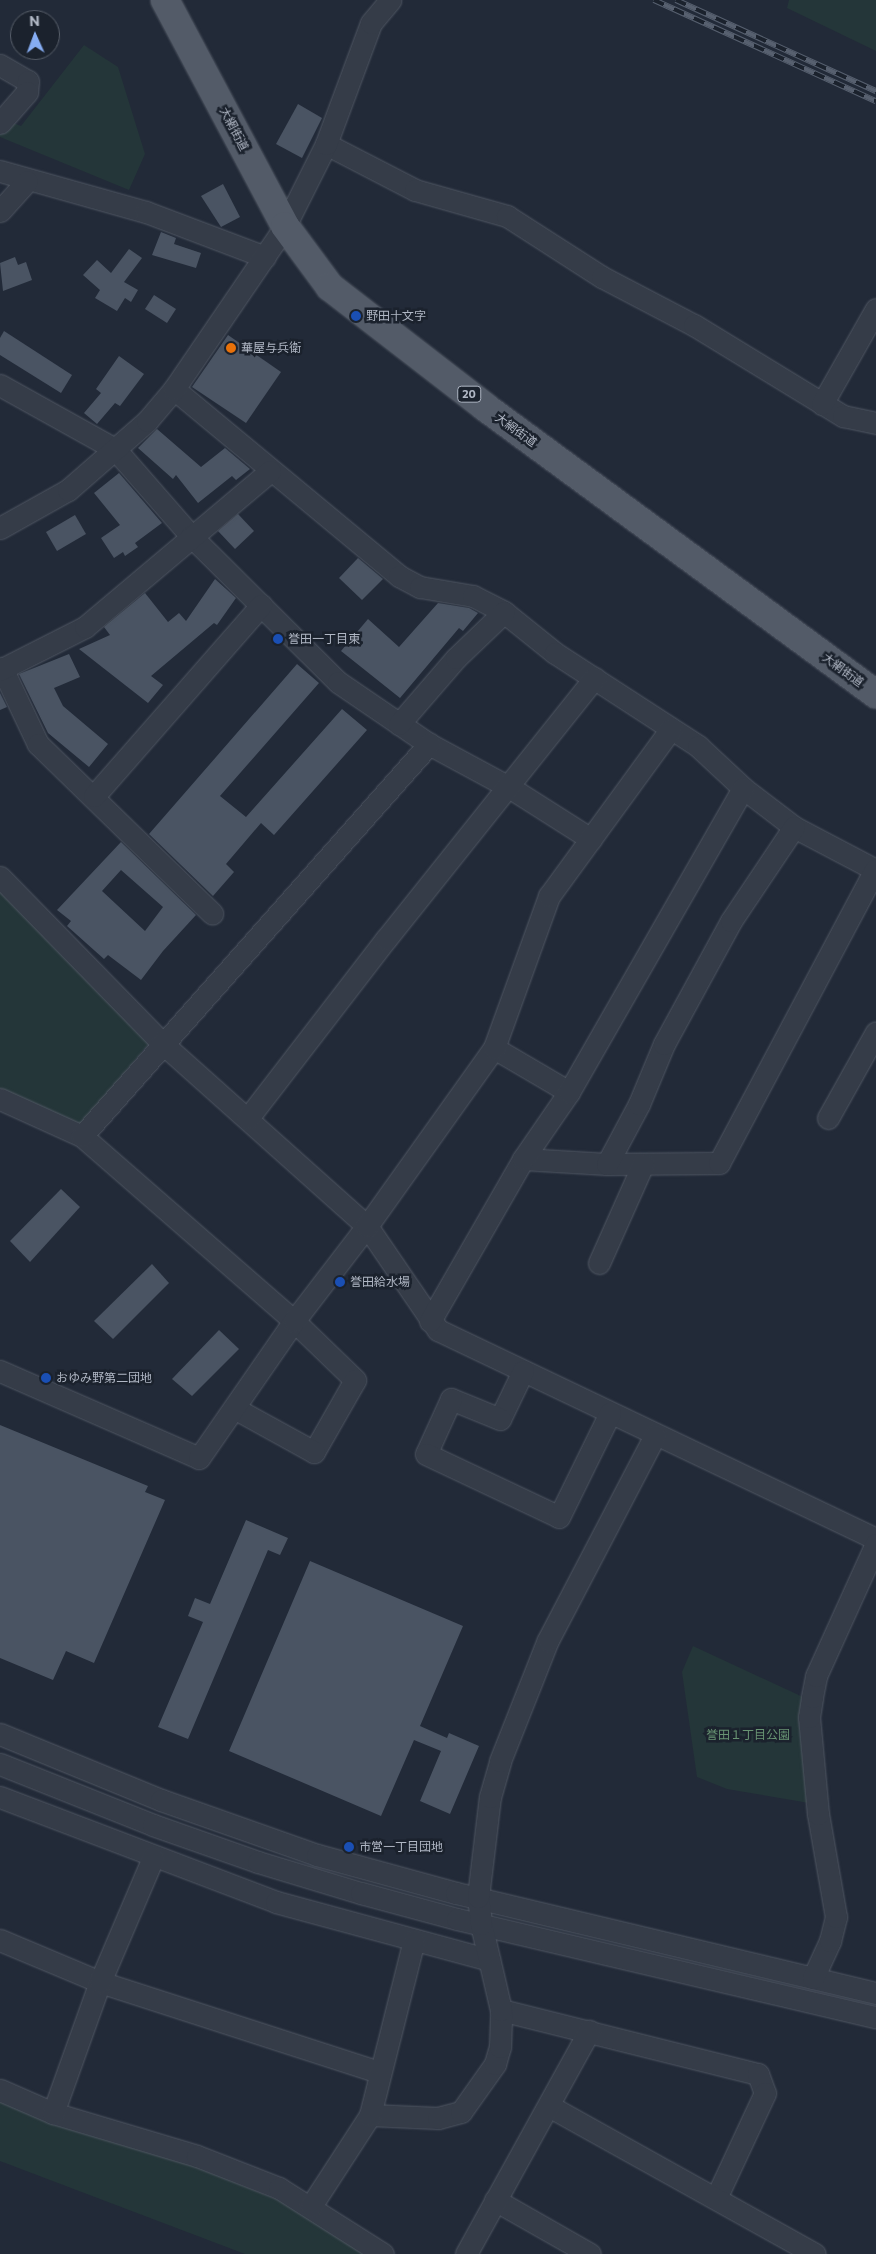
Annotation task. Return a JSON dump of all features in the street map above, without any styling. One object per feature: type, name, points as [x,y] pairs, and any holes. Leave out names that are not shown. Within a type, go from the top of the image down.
[{"type":"main road","name":"大網街道","points":[[165,0],[285,226],[330,287],[485,407],[876,694]]},
{"type":"street","points":[[0,528],[68,490],[147,421],[174,389],[285,226],[326,144],[371,23],[390,0]]},
{"type":"street","points":[[0,65],[28,81],[28,92],[0,123]]},
{"type":"street","points":[[326,144],[416,190],[506,216],[602,277],[694,326],[843,416],[876,424]]},
{"type":"street","points":[[0,170],[27,181],[146,212],[265,257]]},
{"type":"street","points":[[0,211],[27,181]]},
{"type":"street","points":[[822,404],[876,309]]},
{"type":"street","points":[[2,388],[115,449],[191,536],[338,682],[429,744],[509,787],[590,839]]},
{"type":"street","points":[[174,389],[270,471],[399,576],[420,586],[473,596],[504,612],[555,653],[698,746],[743,788],[794,827],[875,870],[719,1163],[607,1164],[523,1159]]},
{"type":"street","points":[[212,913],[94,796],[38,744],[1,669],[85,627],[270,471]]},
{"type":"street","points":[[94,796],[260,605]]},
{"type":"street","points":[[398,724],[456,658],[504,612]]},
{"type":"street","points":[[248,1118],[386,939],[594,678]]},
{"type":"street","points":[[0,1371],[199,1458],[294,1321],[367,1226],[494,1048],[549,896],[671,730]]},
{"type":"street","points":[[82,1136],[162,1043],[429,744]]},
{"type":"street","points":[[430,1322],[523,1159],[569,1092],[743,788]]},
{"type":"street","points":[[607,1164],[639,1104],[664,1044],[726,930],[794,827]]},
{"type":"street","points":[[0,877],[162,1043],[367,1226],[430,1322],[438,1330],[876,1539]]},
{"type":"street","points":[[828,1118],[876,1032]]},
{"type":"street","points":[[494,1048],[569,1092]]},
{"type":"street","points":[[0,1099],[82,1136],[294,1321],[354,1380],[314,1452],[234,1408]]},
{"type":"street","points":[[599,1263],[643,1164]]},
{"type":"street","points":[[523,1371],[500,1419],[451,1399],[426,1454],[559,1517],[610,1413]]},
{"type":"street","points":[[370,2115],[438,2118],[461,2112],[495,2064],[500,2047],[501,2010],[481,1924],[478,1897],[490,1797],[500,1761],[548,1640],[655,1435]]},
{"type":"street","points":[[813,1978],[830,1941],[836,1917],[818,1814],[809,1717],[816,1676],[876,1544]]},
{"type":"street","points":[[0,1734],[161,1800],[317,1855],[478,1897],[876,1993]]},
{"type":"street","points":[[0,1764],[144,1822],[258,1862],[481,1924],[876,2016]]},
{"type":"street","points":[[0,1798],[153,1858],[276,1902],[489,1960]]},
{"type":"street","points":[[53,2112],[100,1982],[153,1858]]},
{"type":"street","points":[[0,1940],[100,1982],[379,2072]]},
{"type":"street","points":[[311,2206],[370,2115],[379,2072],[414,1940]]},
{"type":"street","points":[[501,2010],[758,2074],[765,2094],[716,2198]]},
{"type":"street","points":[[466,2254],[589,2031]]},
{"type":"street","points":[[0,2090],[53,2112],[197,2156],[279,2188],[311,2206],[383,2254]]},
{"type":"street","points":[[549,2106],[815,2254]]},
{"type":"street","points":[[495,2200],[590,2254]]},
{"type":"green space","points":[[789,0],[876,0],[876,51],[787,8]]},
{"type":"green space","points":[[84,45],[118,67],[145,154],[129,190],[0,137],[0,118],[21,126]]},
{"type":"green space","points":[[0,881],[152,1040],[77,1129],[0,1093]]},
{"type":"green space","name":"誉田１丁目公園","points":[[693,1646],[803,1697],[809,1803],[727,1789],[697,1777],[682,1672]]},
{"type":"green space","points":[[0,2096],[145,2146],[347,2228],[381,2254],[245,2254],[0,2161]]},
{"type":"building","points":[[298,104],[322,118],[302,158],[276,144]]},
{"type":"building","points":[[223,184],[240,217],[221,227],[201,196]]},
{"type":"building","points":[[161,232],[176,238],[174,244],[201,253],[196,268],[152,255]]},
{"type":"building","points":[[129,249],[142,258],[124,282],[138,290],[131,302],[125,298],[117,311],[95,298],[100,290],[83,275],[97,260],[111,273]]},
{"type":"building","points":[[15,257],[18,265],[26,262],[32,280],[3,291],[0,263]]},
{"type":"building","points":[[154,295],[176,309],[167,323],[145,309]]},
{"type":"building","points":[[4,331],[72,375],[61,393],[0,355],[0,338]]},
{"type":"building","points":[[228,335],[281,372],[246,423],[192,387]]},
{"type":"building","points":[[119,356],[144,374],[120,406],[115,403],[97,424],[84,413],[101,393],[96,389]]},
{"type":"building","points":[[157,429],[201,467],[225,448],[250,469],[236,480],[232,476],[198,503],[176,475],[173,479],[138,448]]},
{"type":"building","points":[[119,473],[162,523],[135,543],[138,547],[125,556],[123,552],[114,558],[101,538],[120,525],[94,493]]},
{"type":"building","points":[[238,514],[254,531],[235,549],[218,531]]},
{"type":"building","points":[[75,515],[86,534],[57,551],[46,532]]},
{"type":"building","points":[[358,558],[383,579],[362,600],[339,578]]},
{"type":"building","points":[[215,579],[236,598],[217,625],[214,623],[151,676],[163,685],[148,703],[79,649],[110,635],[104,627],[145,593],[168,622],[179,613],[186,621]]},
{"type":"building","points":[[438,603],[469,608],[478,613],[463,631],[459,628],[400,698],[341,651],[368,619],[399,647]]},
{"type":"building","points":[[69,654],[80,677],[54,688],[63,706],[108,744],[89,767],[48,733],[19,674]]},
{"type":"building","points":[[297,664],[319,683],[220,796],[246,817],[342,709],[367,730],[274,835],[261,823],[226,864],[234,872],[213,896],[149,834]]},
{"type":"building","points":[[0,693],[7,707],[0,710]]},
{"type":"building","points":[[121,842],[196,915],[163,951],[141,980],[108,955],[104,959],[67,926],[71,921],[57,910]],"holes":[[[121,870],[163,907],[145,931],[102,891]]]},
{"type":"building","points":[[61,1189],[80,1207],[30,1262],[10,1241]]},
{"type":"building","points":[[152,1264],[169,1283],[113,1339],[94,1321]]},
{"type":"building","points":[[219,1330],[239,1349],[192,1396],[172,1379]]},
{"type":"building","points":[[0,1425],[148,1486],[145,1492],[165,1500],[94,1663],[66,1651],[53,1680],[0,1658]]},
{"type":"building","points":[[246,1520],[288,1538],[280,1555],[268,1550],[188,1739],[158,1727],[203,1622],[188,1616],[195,1598],[210,1604]]},
{"type":"building","points":[[310,1561],[463,1626],[420,1726],[447,1738],[449,1733],[479,1746],[450,1814],[420,1801],[441,1751],[414,1740],[381,1816],[229,1751]]},
{"type":"railway","points":[[654,0],[876,101]]},
{"type":"railway","points":[[676,0],[876,91]]},
{"type":"place","name":"野田十文字","points":[[356,316]]},
{"type":"place","name":"華屋与兵衛","points":[[231,348]]},
{"type":"place","name":"誉田一丁目東","points":[[278,639]]},
{"type":"place","name":"誉田給水場","points":[[340,1282]]},
{"type":"place","name":"おゆみ野第二団地","points":[[46,1378]]},
{"type":"place","name":"市営一丁目団地","points":[[349,1847]]}]
